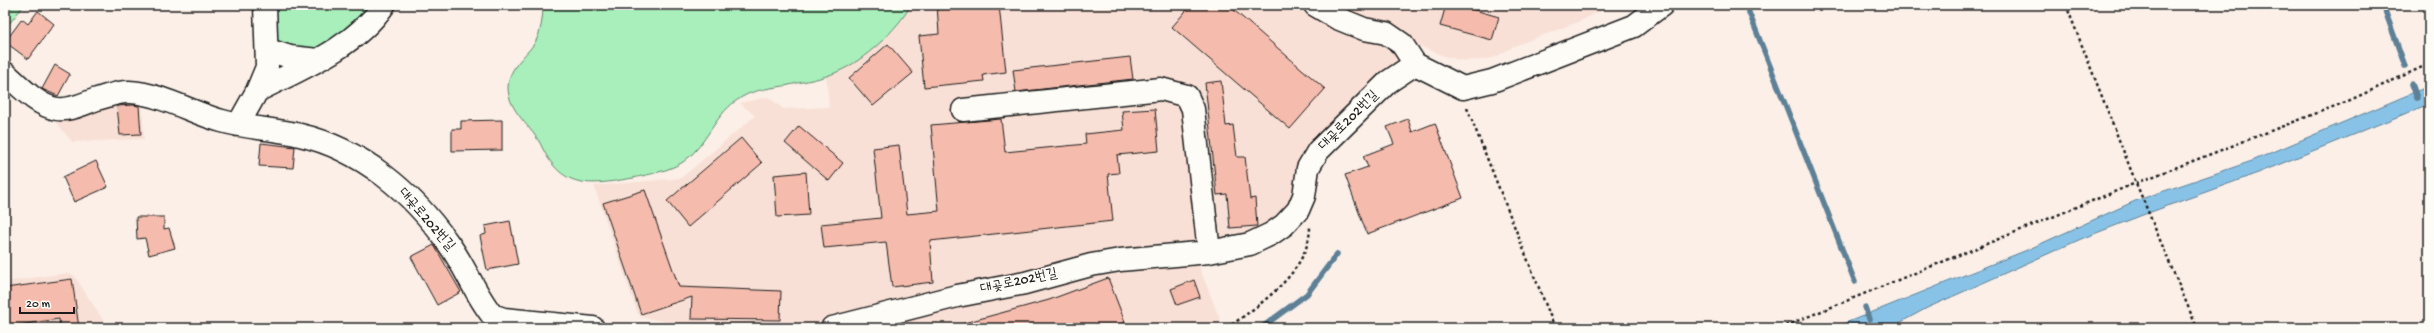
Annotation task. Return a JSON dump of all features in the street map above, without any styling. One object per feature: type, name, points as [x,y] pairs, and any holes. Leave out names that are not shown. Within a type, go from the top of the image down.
[{"type":"street","points":[[238,125],[258,91],[268,67],[265,5]]},
{"type":"street","points":[[258,91],[318,60],[355,36],[384,5]]},
{"type":"street","points":[[1315,5],[1357,26],[1386,33],[1402,44],[1415,64],[1463,88],[1492,81],[1634,26],[1662,5]]},
{"type":"street","points":[[268,50],[290,57],[318,60]]},
{"type":"street","name":"대곶로202번길","points":[[832,328],[957,296],[1026,283],[1091,265],[1120,260],[1209,252],[1250,244],[1271,234],[1284,225],[1298,210],[1304,196],[1308,168],[1318,151],[1388,82],[1415,64]]},
{"type":"street","name":"대곶로202번길","points":[[5,73],[36,100],[57,109],[70,108],[116,94],[129,92],[145,94],[238,125],[295,134],[330,144],[360,159],[388,178],[447,241],[464,266],[492,315],[504,319],[593,328]]},
{"type":"street","points":[[963,110],[1160,89],[1187,96],[1193,109],[1209,252]]},
{"type":"path","points":[[2066,5],[2136,183],[2197,328]]},
{"type":"path","points":[[1780,328],[2136,183],[2348,101],[2429,64]]},
{"type":"path","points":[[1463,88],[1468,112],[1555,328]]},
{"type":"path","points":[[1228,328],[1256,307],[1288,277],[1303,257],[1310,240],[1310,224],[1304,196]]},
{"type":"shaded area","points":[[911,5],[1613,5],[1578,22],[1514,46],[1496,57],[1482,60],[1464,61],[1447,57],[1417,45],[1360,96],[1312,145],[1301,158],[1295,172],[1292,196],[1286,211],[1255,233],[828,322],[789,327],[738,328],[677,324],[641,317],[637,312],[594,186],[681,178],[755,116],[740,103],[768,97],[784,109],[829,107],[826,76],[838,72],[857,60],[894,30]]},
{"type":"shaded area","points":[[142,100],[144,139],[72,142],[56,122],[87,108]]},
{"type":"shaded area","points":[[1197,261],[1221,322],[1215,328],[867,328],[1100,270]]},
{"type":"shaded area","points":[[66,273],[74,275],[105,323],[105,328],[5,328],[5,282]]},
{"type":"green space","points":[[5,5],[24,5],[5,29]]},
{"type":"green space","points":[[258,5],[379,5],[372,14],[271,80]]},
{"type":"green space","points":[[543,5],[911,5],[905,15],[879,44],[869,53],[847,67],[819,78],[753,92],[733,103],[718,119],[692,155],[678,165],[659,172],[633,178],[592,183],[580,182],[569,178],[559,171],[550,161],[538,140],[516,112],[509,96],[508,87],[511,74],[514,68],[534,44],[540,30]]},
{"type":"water","points":[[2429,86],[2429,104],[2258,173],[2081,239],[1927,308],[1890,328],[1833,328],[2027,250],[2135,201],[2252,161]]},
{"type":"building","points":[[937,5],[999,5],[1006,72],[983,75],[984,81],[924,87],[919,36],[939,34]]},
{"type":"building","points":[[1191,5],[1228,5],[1325,89],[1290,129],[1172,27]]},
{"type":"building","points":[[1446,5],[1457,5],[1499,17],[1492,40],[1440,26]]},
{"type":"building","points":[[38,11],[54,24],[28,59],[5,42],[22,19],[28,24]]},
{"type":"building","points":[[888,44],[913,73],[873,106],[849,78]]},
{"type":"building","points":[[1130,57],[1133,79],[1016,92],[1013,70]]},
{"type":"building","points":[[55,65],[70,74],[58,96],[42,89]]},
{"type":"building","points":[[1221,81],[1226,126],[1233,125],[1237,157],[1245,157],[1250,199],[1255,198],[1257,226],[1230,228],[1227,194],[1217,195],[1205,83]]},
{"type":"building","points":[[117,106],[139,106],[141,134],[120,135]]},
{"type":"building","points":[[1155,109],[1159,151],[1117,155],[1119,173],[1108,174],[1113,221],[930,241],[933,282],[892,287],[886,242],[824,248],[821,224],[881,218],[873,148],[899,145],[907,214],[939,211],[931,125],[1001,119],[1005,152],[1086,144],[1085,134],[1124,130],[1122,111]]},
{"type":"building","points":[[1408,119],[1412,132],[1435,123],[1463,198],[1367,234],[1345,175],[1368,167],[1363,156],[1394,144],[1387,127]]},
{"type":"building","points":[[502,120],[502,150],[452,151],[452,129],[461,129],[461,121]]},
{"type":"building","points":[[799,126],[843,163],[829,181],[785,143]]},
{"type":"building","points":[[741,138],[762,163],[688,227],[667,201]]},
{"type":"building","points":[[261,143],[295,147],[293,168],[259,166]]},
{"type":"building","points":[[96,161],[108,187],[74,202],[63,177]]},
{"type":"building","points":[[806,172],[809,215],[777,217],[774,175]]},
{"type":"building","points":[[645,190],[679,287],[781,291],[780,320],[691,319],[692,297],[641,314],[603,203]]},
{"type":"building","points":[[136,217],[164,217],[164,229],[169,228],[175,248],[149,255],[145,238],[137,239]]},
{"type":"building","points":[[510,221],[518,264],[487,270],[480,236],[486,234],[485,226]]},
{"type":"building","points":[[434,245],[461,292],[437,305],[411,257]]},
{"type":"building","points":[[1108,278],[1125,322],[1110,328],[964,328],[964,323],[1049,300]]},
{"type":"building","points":[[72,279],[79,328],[60,328],[59,319],[5,327],[5,288]]},
{"type":"building","points":[[1194,280],[1200,297],[1177,305],[1171,289]]},
{"type":"waterway","points":[[1746,5],[1855,282]]},
{"type":"waterway","points":[[2383,5],[2405,66]]},
{"type":"waterway","points":[[2412,84],[2417,98]]},
{"type":"waterway","points":[[1261,328],[1307,294],[1337,254]]},
{"type":"waterway","points":[[1865,307],[1869,319]]}]
